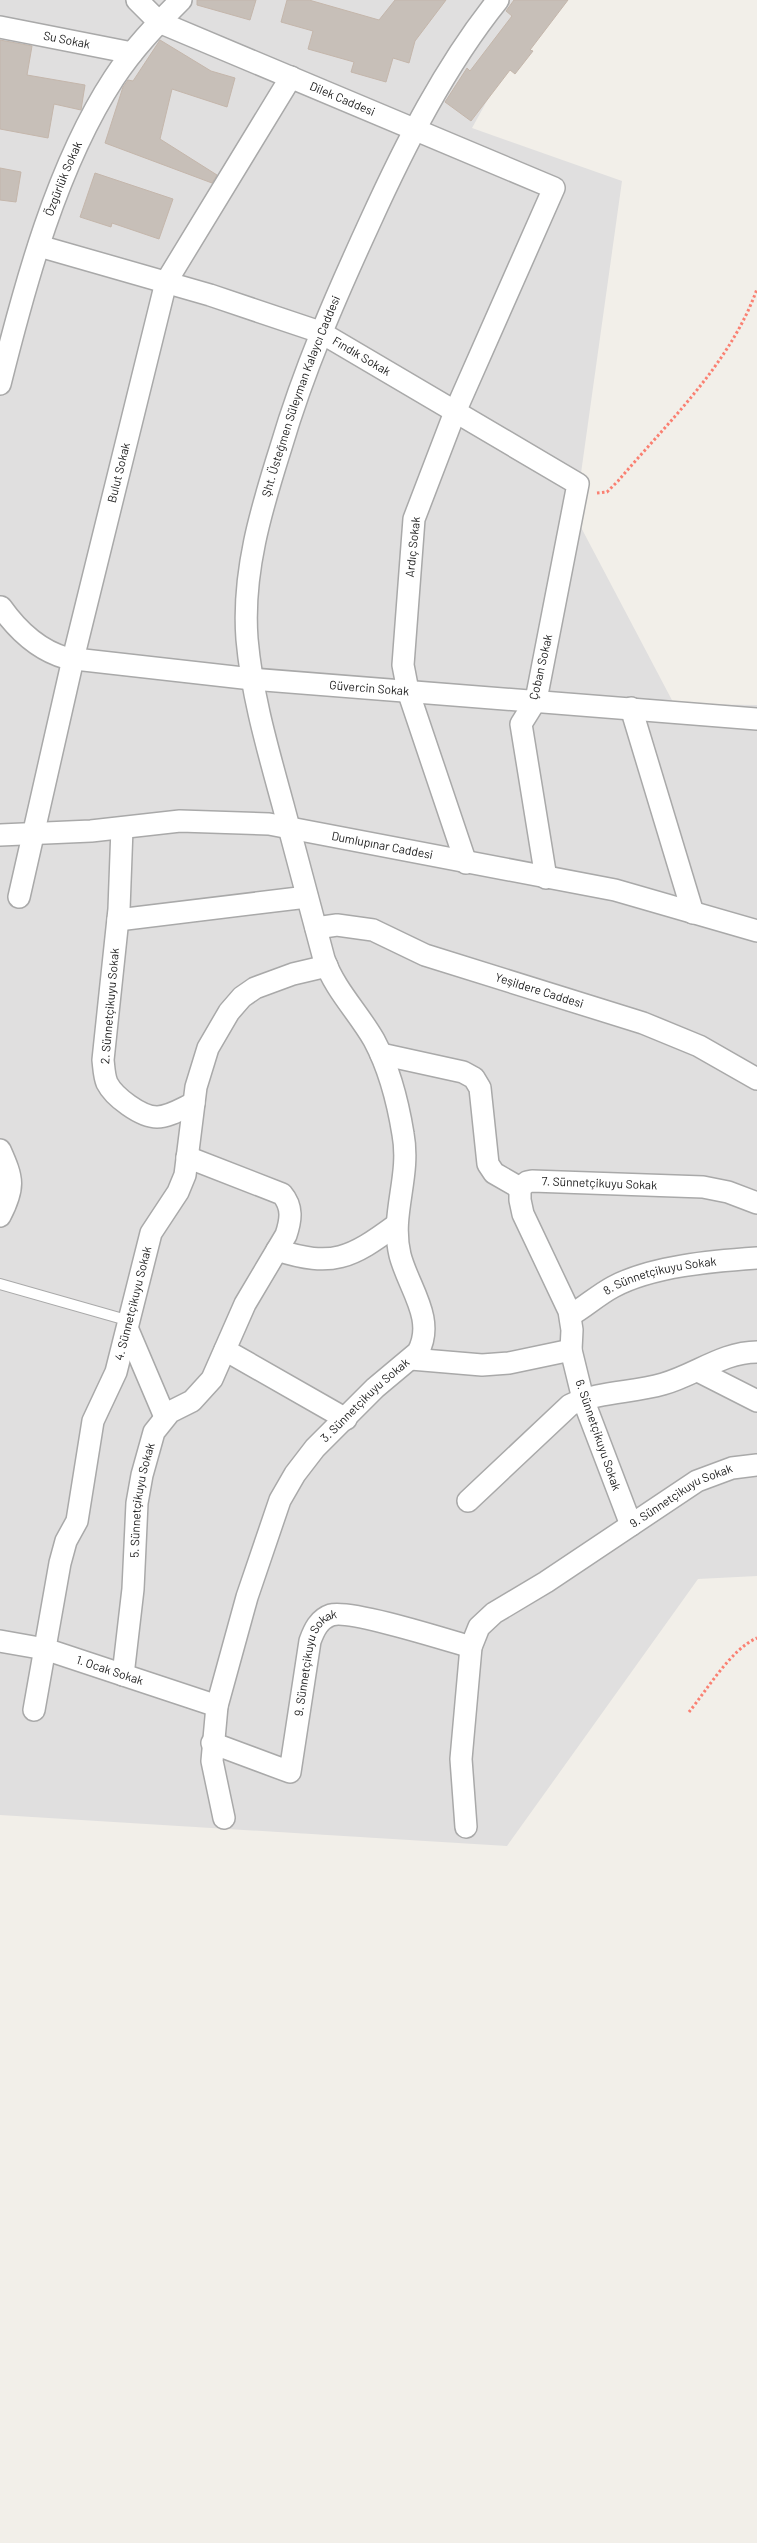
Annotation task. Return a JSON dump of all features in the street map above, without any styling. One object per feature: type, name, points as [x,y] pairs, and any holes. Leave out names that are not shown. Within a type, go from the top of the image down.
[{"type":"street","name":"Dilek Caddesi","points":[[137,0],[159,22],[554,188]]},
{"type":"street","name":"Özgürlük Sokak","points":[[0,384],[39,246],[85,130],[101,99],[132,53],[181,0]]},
{"type":"street","name":"Şht. Üsteğmen Süleyman Kalaycı Caddesi","points":[[307,897],[264,738],[252,679],[247,637],[247,608],[254,540],[296,399],[320,332],[380,200],[416,130],[462,51],[495,1]]},
{"type":"street","name":"Su Sokak","points":[[0,27],[132,53]]},
{"type":"street","name":"Bulut Sokak","points":[[19,897],[72,659],[166,282],[291,77]]},
{"type":"street","name":"Ardıç Sokak","points":[[466,863],[408,691],[403,665],[414,519],[455,412],[554,188]]},
{"type":"street","name":"Fındık Sokak","points":[[39,246],[238,303],[320,332],[578,484]]},
{"type":"street","name":"Çoban Sokak","points":[[546,878],[521,724],[536,700],[578,484]]},
{"type":"street","name":"Güvercin Sokak","points":[[0,608],[38,646],[56,656],[72,659],[252,679],[757,719]]},
{"type":"street","points":[[631,708],[693,913]]},
{"type":"street","name":"Dumlupınar Caddesi","points":[[0,834],[33,834],[122,828],[180,821],[241,822],[289,827],[466,863],[640,895],[693,913],[757,931]]},
{"type":"street","name":"2. Sünnetçikuyu Sokak","points":[[122,828],[118,920],[103,1060],[107,1082],[112,1090],[137,1111],[149,1116],[165,1115],[194,1103]]},
{"type":"street","points":[[118,920],[307,897]]},
{"type":"street","name":"3. Sünnetçikuyu Sokak","points":[[224,1818],[214,1778],[212,1743],[217,1706],[247,1598],[280,1500],[303,1462],[325,1437],[346,1419],[375,1388],[411,1359],[422,1344],[425,1324],[400,1254],[396,1225],[404,1184],[405,1152],[398,1111],[381,1054],[365,1025],[337,987],[327,966],[307,897]]},
{"type":"street","name":"Yeşildere Caddesi","points":[[316,928],[337,925],[373,930],[425,955],[644,1022],[698,1046],[757,1079]]},
{"type":"street","name":"4. Sünnetçikuyu Sokak","points":[[34,1710],[62,1557],[76,1521],[91,1430],[116,1372],[151,1233],[178,1192],[185,1175],[198,1078],[208,1048],[217,1030],[242,997],[255,988],[275,980],[327,966]]},
{"type":"street","points":[[381,1054],[463,1072],[474,1078],[480,1088],[488,1164],[494,1173],[520,1188],[523,1214],[571,1315]]},
{"type":"street","points":[[0,1150],[10,1170],[12,1188],[0,1216]]},
{"type":"street","name":"5. Sünnetçikuyu Sokak","points":[[123,1675],[133,1589],[140,1484],[154,1432],[165,1417],[192,1401],[212,1379],[245,1304],[286,1235],[290,1223],[290,1210],[282,1194],[187,1157]]},
{"type":"street","name":"7. Sünnetçikuyu Sokak","points":[[520,1188],[526,1182],[702,1187],[728,1192],[757,1203]]},
{"type":"street","points":[[277,1250],[304,1258],[331,1259],[362,1249],[396,1225]]},
{"type":"street","name":"8. Sünnetçikuyu Sokak","points":[[571,1315],[612,1288],[629,1280],[692,1266],[757,1258]]},
{"type":"street","name":"6. Sünnetçikuyu Sokak","points":[[571,1315],[571,1350],[583,1399],[630,1525]]},
{"type":"street","points":[[128,1325],[165,1417]]},
{"type":"street","points":[[225,1350],[346,1419]]},
{"type":"street","points":[[411,1359],[482,1365],[509,1363],[571,1350]]},
{"type":"street","points":[[468,1501],[560,1413],[583,1399],[663,1384],[736,1354],[757,1352]]},
{"type":"street","points":[[698,1371],[757,1401]]},
{"type":"street","name":"9. Sünnetçikuyu Sokak","points":[[466,1828],[461,1759],[471,1647],[479,1627],[494,1612],[546,1582],[697,1481],[732,1468],[757,1465]]},
{"type":"street","name":"9. Sünnetçikuyu Sokak","points":[[212,1743],[290,1772],[310,1641],[318,1624],[330,1615],[353,1615],[471,1647]]},
{"type":"street","name":"1. Ocak Sokak","points":[[0,1641],[45,1649],[217,1706]]},
{"type":"lane","points":[[0,1284],[128,1325]]},
{"type":"path","points":[[578,484],[593,492],[601,493],[607,492],[618,481],[713,369],[743,324],[757,289]]},
{"type":"path","points":[[690,1712],[731,1659],[757,1638]]},
{"type":"shaded area","points":[[0,0],[543,0],[472,128],[622,181],[575,516],[674,704],[757,705],[757,1576],[698,1579],[507,1846],[0,1815]]},
{"type":"building","points":[[197,0],[256,0],[250,20],[197,5]]},
{"type":"building","points":[[287,0],[309,0],[379,20],[395,0],[446,0],[415,41],[409,63],[393,58],[386,82],[351,72],[354,62],[308,49],[313,31],[281,22]]},
{"type":"building","points":[[514,0],[568,0],[530,50],[533,51],[515,74],[510,70],[471,121],[445,102],[467,68],[470,71],[512,16],[506,11]]},
{"type":"building","points":[[0,40],[32,46],[27,75],[85,85],[81,110],[54,104],[48,138],[0,129]]},
{"type":"building","points":[[160,40],[211,71],[235,78],[227,107],[172,89],[160,139],[217,175],[212,183],[105,143],[123,87],[128,80],[133,81]]},
{"type":"building","points":[[0,168],[21,172],[16,202],[0,200]]},
{"type":"building","points":[[95,173],[173,199],[159,239],[112,223],[111,227],[80,217]]}]
